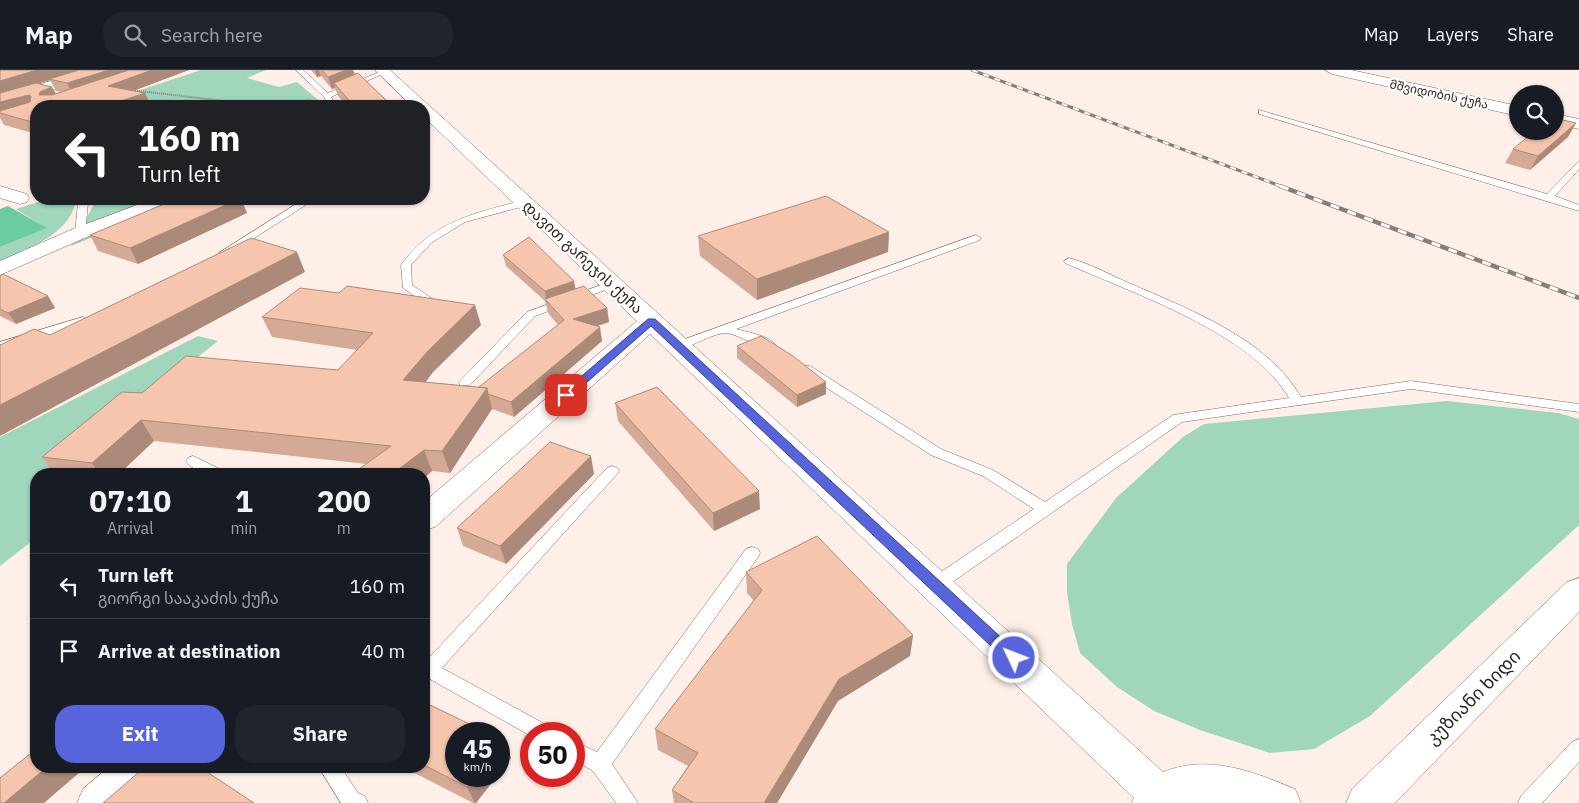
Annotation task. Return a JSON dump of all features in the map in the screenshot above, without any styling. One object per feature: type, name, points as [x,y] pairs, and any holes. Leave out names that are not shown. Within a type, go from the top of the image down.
[{"type":"main road","points":[[0,100],[103,70]]},
{"type":"main road","name":"მშვიდობის ქუჩა","points":[[1332,70],[1509,109]]},
{"type":"main road","name":"დავით გარეჯის ქუჩა","points":[[383,71],[413,100]]},
{"type":"main road","name":"დავით გარეჯის ქუჩა","points":[[430,116],[935,585],[1155,798]]},
{"type":"main road","points":[[1564,121],[1579,124]]},
{"type":"main road","points":[[0,192],[20,198]]},
{"type":"main road","points":[[0,270],[80,232],[153,205]]},
{"type":"main road","points":[[430,514],[651,321]]},
{"type":"main road","name":"კუზიანი ხიდი","points":[[1367,803],[1579,591]]},
{"type":"main road","points":[[98,803],[132,773]]},
{"type":"main road","points":[[1155,798],[1189,784],[1221,783],[1256,792],[1280,803]]},
{"type":"lane","points":[[298,70],[329,100]]},
{"type":"lane","points":[[327,96],[383,71]]},
{"type":"lane","points":[[36,90],[55,94]]},
{"type":"lane","points":[[1262,112],[1549,197],[1579,208]]},
{"type":"lane","points":[[1549,197],[1579,164]]},
{"type":"lane","points":[[430,302],[407,286],[406,265],[427,241],[462,220],[525,203]]},
{"type":"lane","points":[[80,232],[83,205]]},
{"type":"lane","points":[[213,259],[300,205]]},
{"type":"lane","points":[[678,346],[728,330],[976,238]]},
{"type":"lane","points":[[1069,261],[1184,311],[1219,330],[1261,358],[1285,380],[1297,401]]},
{"type":"lane","points":[[465,382],[531,314],[612,284]]},
{"type":"lane","points":[[0,346],[92,317]]},
{"type":"lane","points":[[728,330],[763,341],[783,354]]},
{"type":"lane","points":[[798,363],[936,452],[988,473],[1045,509]]},
{"type":"lane","points":[[935,585],[1178,418],[1411,385],[1579,408]]},
{"type":"lane","points":[[193,461],[207,468]]},
{"type":"lane","points":[[430,667],[612,471]]},
{"type":"lane","points":[[600,764],[752,553]]},
{"type":"lane","points":[[430,673],[522,722]]},
{"type":"lane","points":[[1528,803],[1579,748]]},
{"type":"lane","points":[[585,756],[600,764],[628,803]]},
{"type":"lane","points":[[333,773],[351,800],[358,803]]},
{"type":"path","points":[[130,90],[221,100]]},
{"type":"path","points":[[139,95],[146,92]]},
{"type":"path","points":[[307,100],[327,96]]},
{"type":"green space","points":[[201,70],[266,70],[247,78],[279,87],[297,82],[318,100],[110,100]]},
{"type":"green space","points":[[30,204],[75,205],[72,213],[56,232],[35,246],[0,263],[0,247],[46,228],[16,209]]},
{"type":"green space","points":[[94,205],[172,205],[71,246]]},
{"type":"green space","points":[[8,206],[47,228],[0,247],[0,209]]},
{"type":"green space","points":[[198,336],[218,341],[59,468],[30,468],[30,543],[0,566],[0,437]]},
{"type":"green space","points":[[1447,401],[1558,413],[1579,419],[1579,525],[1370,716],[1314,749],[1270,753],[1200,730],[1154,711],[1117,687],[1080,653],[1072,624],[1067,592],[1067,564],[1116,498],[1183,437],[1204,424]]},
{"type":"building","points":[[0,70],[37,70],[0,81]]},
{"type":"building","points":[[79,70],[109,70],[67,83],[49,79]]},
{"type":"building","points":[[129,70],[152,70],[108,86],[145,93],[124,100],[30,100],[31,96],[29,95],[0,102],[0,93],[36,83],[52,87],[40,92],[39,95],[52,95]]},
{"type":"building","points":[[322,70],[346,70],[328,77]]},
{"type":"building","points":[[358,73],[386,100],[349,100],[334,83]]},
{"type":"building","points":[[30,102],[30,121],[0,113],[0,111]]},
{"type":"building","points":[[1564,120],[1576,123],[1564,133]]},
{"type":"building","points":[[1524,140],[1556,140],[1538,156],[1513,149]]},
{"type":"building","points":[[826,196],[889,232],[757,279],[698,236]]},
{"type":"building","points":[[162,205],[226,205],[130,248],[90,235]]},
{"type":"building","points":[[529,237],[574,281],[545,291],[503,255]]},
{"type":"building","points":[[251,238],[297,252],[0,405],[0,345],[34,329],[50,335]]},
{"type":"building","points":[[3,274],[48,296],[8,313],[0,309],[0,276]]},
{"type":"building","points":[[347,286],[475,305],[427,352],[403,380],[487,388],[442,451],[424,450],[400,468],[360,468],[391,446],[141,420],[92,463],[42,457],[122,392],[142,393],[186,356],[338,370],[373,333],[262,317],[300,288],[339,293]]},
{"type":"building","points":[[584,286],[607,308],[573,319],[600,327],[511,402],[488,394],[487,388],[479,387],[564,320],[545,299]]},
{"type":"building","points":[[761,336],[793,356],[826,382],[797,395],[737,346]]},
{"type":"building","points":[[657,387],[759,491],[713,513],[615,403]]},
{"type":"building","points":[[550,442],[591,456],[500,546],[457,528]]},
{"type":"building","points":[[817,536],[913,635],[839,679],[764,803],[694,803],[672,790],[698,753],[655,729],[762,590],[746,572]]},
{"type":"building","points":[[430,705],[465,722],[445,722],[445,776],[430,768]]},
{"type":"building","points":[[30,754],[30,773],[40,773],[4,803],[0,803],[0,778]]},
{"type":"building","points":[[138,773],[209,773],[254,803],[103,803]]},
{"type":"railway","points":[[972,70],[1283,187]]},
{"type":"railway","points":[[1280,186],[1579,298]]},
{"type":"route","points":[[566,395],[651,321],[1014,658]]}]
